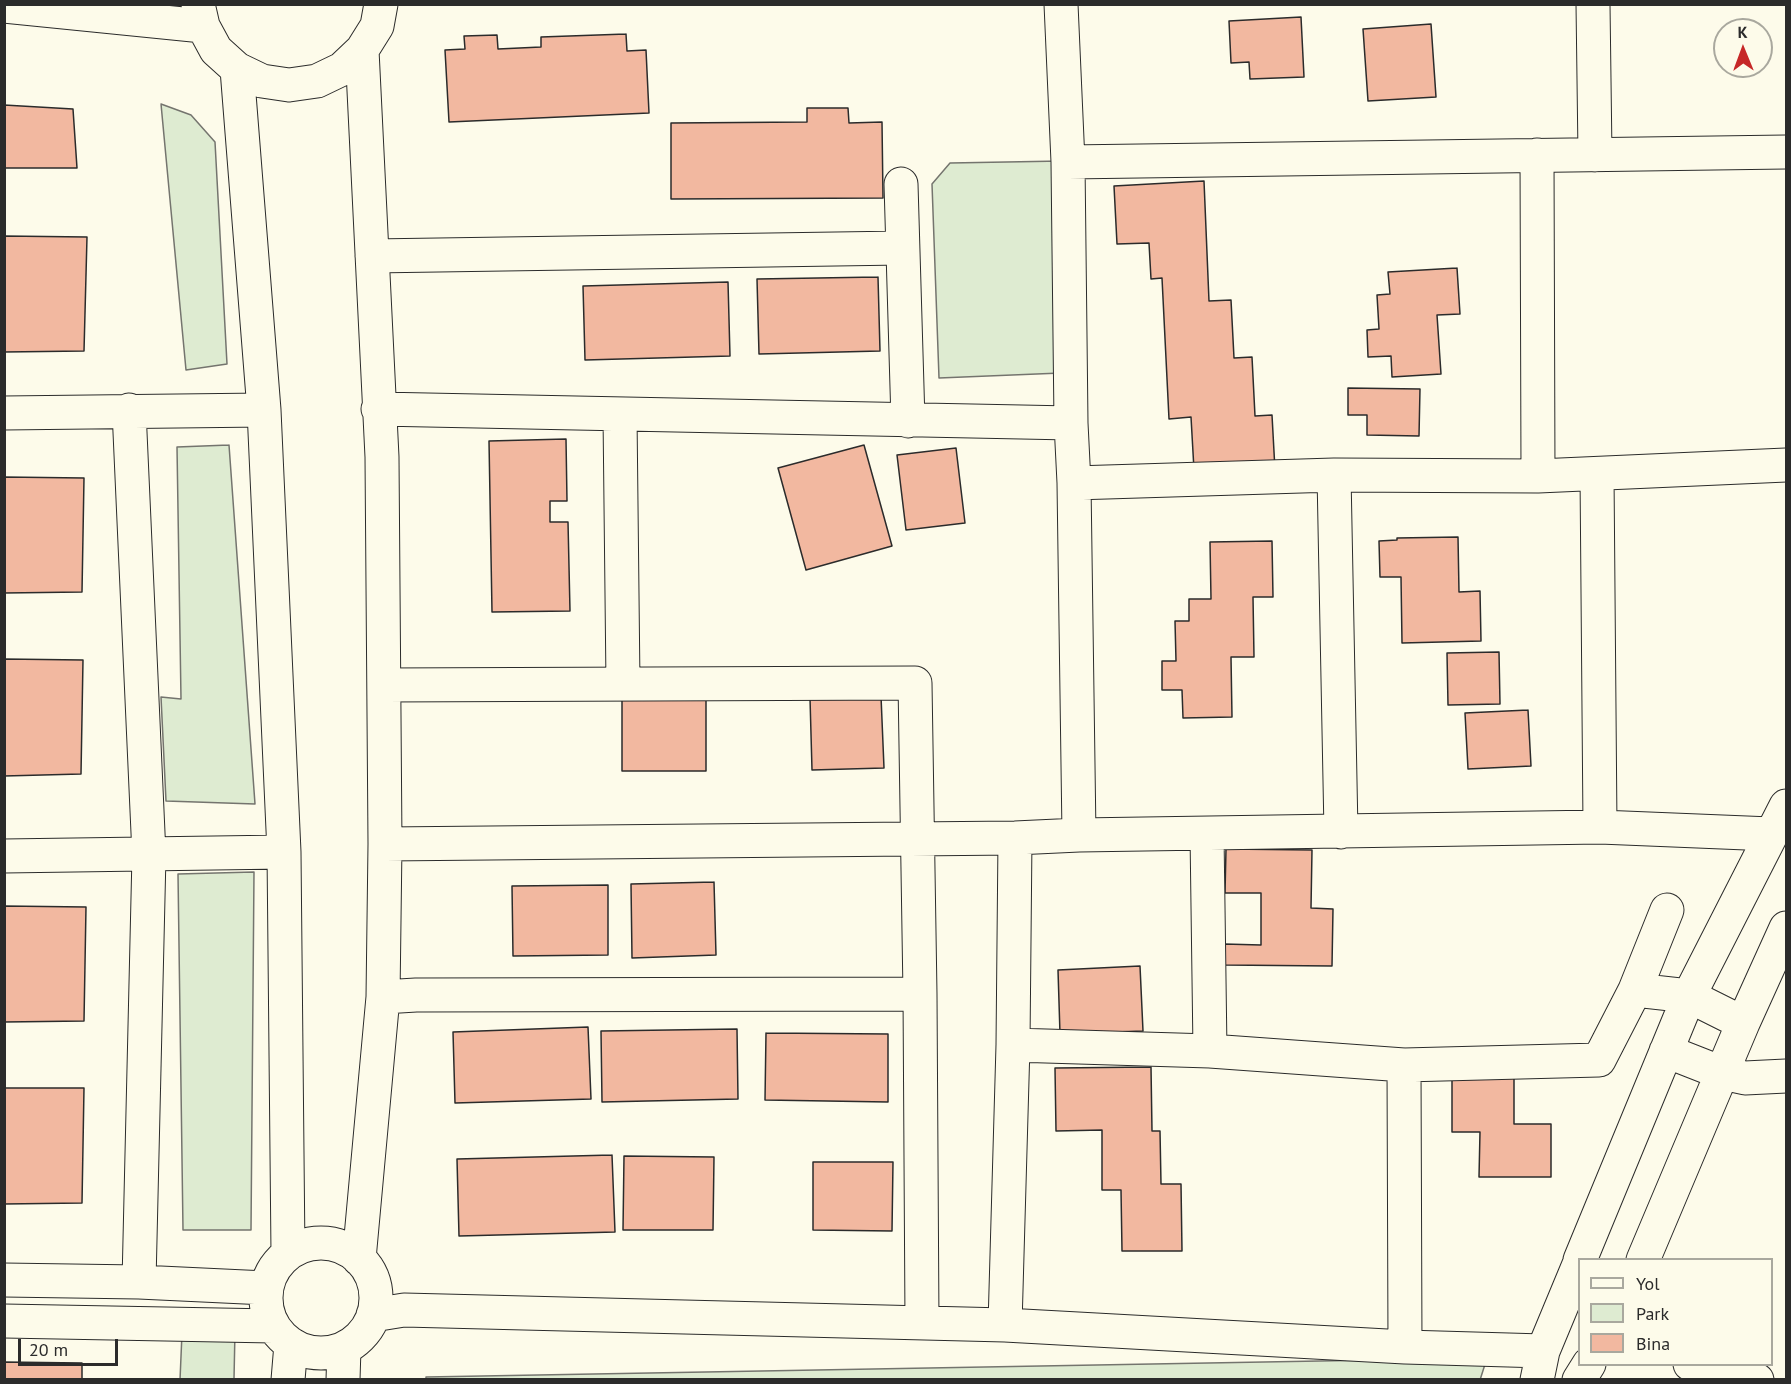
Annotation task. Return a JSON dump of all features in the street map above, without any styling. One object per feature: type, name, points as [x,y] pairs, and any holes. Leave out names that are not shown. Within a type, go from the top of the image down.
[{"type":"street","points":[[4,6],[200,15],[216,50],[237,69],[262,81],[289,85],[317,81],[342,69],[362,50],[376,26],[381,4]]},
{"type":"street","points":[[1061,4],[1068,162],[1079,835]]},
{"type":"street","points":[[1593,4],[1595,155]]},
{"type":"street","points":[[359,1259],[383,997],[385,844],[382,457],[362,50]]},
{"type":"street","points":[[237,69],[264,410],[284,852],[288,1254]]},
{"type":"street","points":[[1068,162],[1786,152]]},
{"type":"street","points":[[1537,155],[1538,476]]},
{"type":"street","points":[[901,184],[908,421]]},
{"type":"street","points":[[372,256],[902,248]]},
{"type":"street","points":[[4,413],[264,410]]},
{"type":"street","points":[[378,410],[1071,423]]},
{"type":"street","points":[[129,411],[149,855],[139,1282]]},
{"type":"street","points":[[620,415],[623,684]]},
{"type":"street","points":[[1074,483],[1334,475],[1538,476],[1786,465]]},
{"type":"street","points":[[1597,474],[1600,827]]},
{"type":"street","points":[[1334,475],[1341,832]]},
{"type":"street","points":[[384,685],[915,683],[922,1323]]},
{"type":"street","points":[[385,844],[1015,838],[1600,827],[1779,820],[1689,996],[1581,1258]]},
{"type":"street","points":[[1207,834],[1210,1051]]},
{"type":"street","points":[[1005,1325],[1013,1045],[1015,838]]},
{"type":"street","points":[[4,856],[284,852]]},
{"type":"street","points":[[1013,1045],[1210,1051],[1404,1065],[1599,1059],[1635,990],[1666,910]]},
{"type":"street","points":[[1644,1258],[1743,1023],[1786,928]]},
{"type":"street","points":[[1635,990],[1689,996],[1743,1023]]},
{"type":"street","points":[[383,997],[920,994]]},
{"type":"street","points":[[1666,1051],[1722,1073],[1745,1078],[1786,1076]]},
{"type":"street","points":[[1404,1065],[1404,1347]]},
{"type":"street","points":[[324,1243],[349,1251],[359,1259],[374,1285],[376,1300],[373,1315],[343,1364],[330,1352],[317,1353],[304,1350],[282,1335],[268,1313],[266,1288],[274,1269],[288,1254],[298,1248],[324,1243]]},
{"type":"street","points":[[373,1315],[404,1310],[1005,1325],[1404,1347],[1540,1365],[1578,1266]]},
{"type":"street","points":[[4,1281],[139,1282],[266,1288]]},
{"type":"street","points":[[4,1321],[282,1335]]},
{"type":"street","points":[[282,1335],[288,1380]]},
{"type":"street","points":[[1579,1380],[1588,1366]]},
{"type":"street","points":[[1694,1366],[1757,1380]]},
{"type":"green space","points":[[161,104],[191,115],[215,142],[227,364],[186,370]]},
{"type":"green space","points":[[1062,161],[1061,373],[939,378],[932,184],[950,163]]},
{"type":"green space","points":[[229,445],[255,804],[166,801],[161,697],[181,699],[177,447]]},
{"type":"green space","points":[[254,872],[251,1230],[183,1230],[178,874]]},
{"type":"green space","points":[[235,1331],[234,1379],[180,1380],[182,1333]]},
{"type":"green space","points":[[1487,1358],[1480,1380],[426,1380],[426,1377]]},
{"type":"building","points":[[1301,17],[1304,77],[1250,79],[1249,62],[1231,63],[1229,21]]},
{"type":"building","points":[[1431,24],[1436,97],[1368,101],[1363,29]]},
{"type":"building","points":[[626,34],[627,51],[646,50],[649,113],[449,122],[445,50],[465,49],[464,36],[497,35],[498,49],[541,47],[541,37]]},
{"type":"building","points":[[4,105],[73,109],[77,168],[4,168]]},
{"type":"building","points":[[807,108],[848,108],[849,123],[882,122],[883,198],[671,199],[671,123],[807,122]]},
{"type":"building","points":[[1204,181],[1209,301],[1231,300],[1234,358],[1252,357],[1255,416],[1272,415],[1275,470],[1194,470],[1191,417],[1169,419],[1162,278],[1151,279],[1149,243],[1117,244],[1114,186]]},
{"type":"building","points":[[4,236],[87,237],[84,351],[4,352]]},
{"type":"building","points":[[1457,268],[1460,314],[1437,315],[1441,374],[1392,377],[1391,356],[1368,357],[1367,330],[1379,329],[1377,295],[1390,294],[1388,272]]},
{"type":"building","points":[[878,277],[880,351],[759,354],[757,279]]},
{"type":"building","points":[[728,282],[730,356],[585,360],[583,286]]},
{"type":"building","points":[[1348,388],[1420,389],[1419,436],[1367,435],[1367,415],[1348,415]]},
{"type":"building","points":[[566,439],[567,501],[550,501],[550,522],[568,522],[570,611],[492,612],[489,441]]},
{"type":"building","points":[[864,445],[892,546],[806,570],[778,468]]},
{"type":"building","points":[[956,448],[965,523],[906,530],[897,455]]},
{"type":"building","points":[[4,477],[84,478],[82,592],[4,593]]},
{"type":"building","points":[[1458,537],[1459,592],[1480,591],[1481,641],[1402,643],[1401,577],[1380,577],[1379,541],[1397,540],[1397,538]]},
{"type":"building","points":[[1272,541],[1273,597],[1253,597],[1254,657],[1231,657],[1232,717],[1183,718],[1182,690],[1162,690],[1162,661],[1176,661],[1175,621],[1189,621],[1189,599],[1211,599],[1210,542]]},
{"type":"building","points":[[1499,652],[1500,704],[1448,705],[1447,653]]},
{"type":"building","points":[[4,659],[83,660],[81,774],[4,776]]},
{"type":"building","points":[[622,694],[706,695],[706,771],[622,771]]},
{"type":"building","points":[[881,696],[884,768],[812,770],[810,698]]},
{"type":"building","points":[[1528,710],[1531,766],[1468,769],[1465,713]]},
{"type":"building","points":[[1226,849],[1312,850],[1311,908],[1333,909],[1332,966],[1224,965],[1224,944],[1261,945],[1261,893],[1225,893]]},
{"type":"building","points":[[714,882],[716,955],[632,958],[631,884]]},
{"type":"building","points":[[608,885],[608,955],[513,956],[512,886]]},
{"type":"building","points":[[4,906],[86,907],[84,1021],[4,1022]]},
{"type":"building","points":[[1140,966],[1143,1031],[1060,1034],[1058,970]]},
{"type":"building","points":[[588,1027],[591,1099],[455,1103],[453,1032]]},
{"type":"building","points":[[737,1029],[738,1099],[602,1102],[601,1031]]},
{"type":"building","points":[[766,1033],[888,1034],[888,1102],[765,1100]]},
{"type":"building","points":[[1514,1064],[1514,1124],[1551,1124],[1551,1177],[1479,1177],[1480,1132],[1452,1132],[1452,1065]]},
{"type":"building","points":[[1151,1067],[1152,1131],[1160,1131],[1161,1184],[1181,1184],[1182,1251],[1122,1251],[1121,1190],[1102,1190],[1102,1130],[1056,1131],[1055,1068]]},
{"type":"building","points":[[4,1088],[84,1088],[82,1203],[4,1204]]},
{"type":"building","points":[[612,1155],[615,1232],[459,1236],[457,1159]]},
{"type":"building","points":[[624,1156],[714,1157],[713,1230],[623,1230]]},
{"type":"building","points":[[813,1162],[893,1162],[892,1231],[813,1230]]},
{"type":"building","points":[[4,1362],[82,1363],[82,1380],[4,1380]]}]
